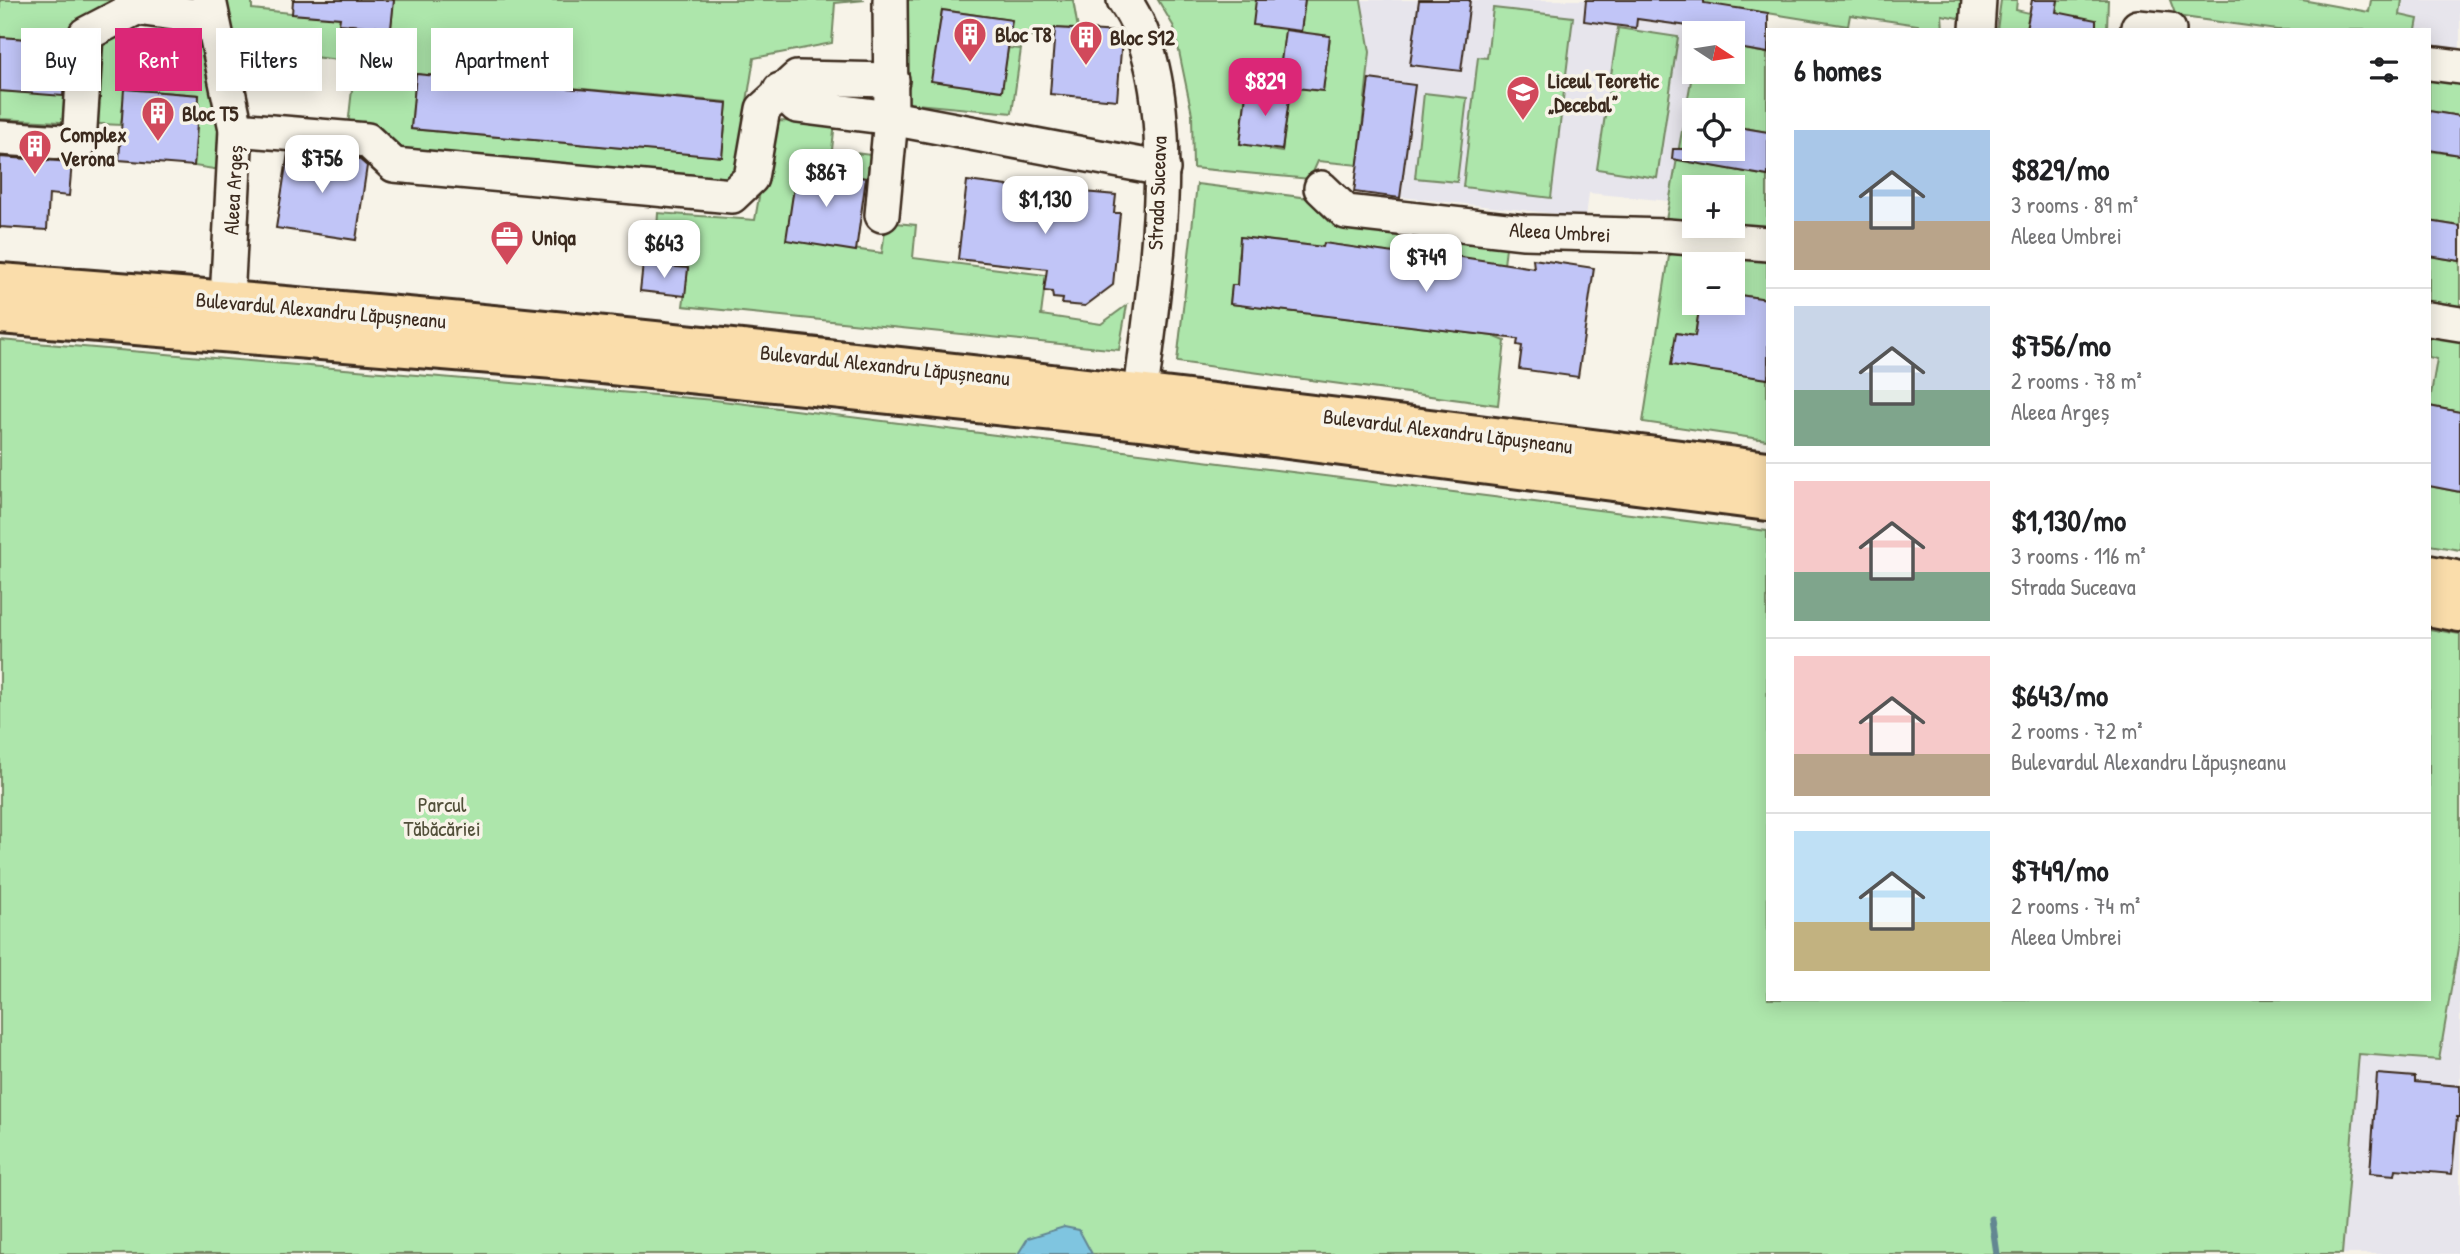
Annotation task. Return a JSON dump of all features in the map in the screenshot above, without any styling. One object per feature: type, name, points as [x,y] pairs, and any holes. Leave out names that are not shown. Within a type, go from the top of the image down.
[{"type":"main road","name":"Bulevardul Alexandru Lăpușneanu","points":[[0,283],[227,300],[708,346],[1142,393],[1766,471]]},
{"type":"main road","name":"Bulevardul Alexandru Lăpușneanu","points":[[0,314],[566,360],[1141,420],[1766,500]]},
{"type":"main road","points":[[2431,575],[2460,581]]},
{"type":"main road","points":[[2431,606],[2460,611]]},
{"type":"street","points":[[882,215],[891,118],[890,0]]},
{"type":"street","name":"Strada Suceava","points":[[1124,0],[1134,14],[1158,87],[1163,169],[1142,393]]},
{"type":"street","points":[[1977,28],[1979,0]]},
{"type":"street","points":[[0,138],[79,143],[86,34],[136,8],[211,9]]},
{"type":"street","name":"Aleea Argeș","points":[[211,9],[236,128],[227,300]]},
{"type":"street","points":[[2431,63],[2460,67]]},
{"type":"street","points":[[236,128],[367,140],[394,165],[732,196],[751,178],[763,109],[780,90],[797,78],[892,80]]},
{"type":"street","points":[[780,90],[797,106],[891,118],[1163,169]]},
{"type":"street","name":"Aleea Umbrei","points":[[1321,188],[1346,212],[1524,232],[1667,236],[1766,244]]},
{"type":"street","points":[[2431,319],[2460,324]]},
{"type":"shaded area","name":"Liceul Teoretic „Decebal”","points":[[1361,0],[1704,0],[1701,21],[1682,21],[1682,84],[1690,84],[1688,98],[1682,98],[1682,130],[1669,201],[1589,193],[1586,217],[1354,192],[1370,53]]},
{"type":"shaded area","points":[[2402,0],[2460,0],[2460,55],[2431,51],[2431,28],[2416,28],[2418,19],[2400,15]]},
{"type":"shaded area","points":[[2460,936],[2460,1254],[2342,1254],[2359,1054],[2439,1060]]},
{"type":"green space","points":[[0,0],[123,0],[122,28],[115,28],[115,91],[125,91],[121,125],[0,119],[0,91],[63,95],[63,91],[101,91],[101,28],[21,28],[21,39],[0,37]]},
{"type":"green space","points":[[220,0],[252,0],[252,9],[320,16],[341,0],[340,24],[391,28],[336,28],[336,60],[322,58],[322,28],[230,28]]},
{"type":"green space","points":[[394,0],[865,0],[835,3],[832,43],[754,58],[735,176],[718,188],[395,154],[347,135],[352,91],[414,91],[411,129],[722,157],[727,102],[573,88],[573,28],[431,28],[431,75],[417,74],[417,28],[391,28]]},
{"type":"green space","points":[[899,0],[1073,0],[1078,29],[1056,28],[1054,40],[1010,32],[1011,20],[942,10],[932,81],[1001,91],[1008,48],[1021,49],[1012,113],[905,103]]},
{"type":"green space","points":[[1158,0],[1256,0],[1287,20],[1276,99],[1247,86],[1240,144],[1253,146],[1270,141],[1269,150],[1282,152],[1291,81],[1311,84],[1311,90],[1323,91],[1330,36],[1316,34],[1300,41],[1305,0],[1361,0],[1370,52],[1358,165],[1318,161],[1310,179],[1193,168],[1192,114],[1174,27]]},
{"type":"green space","points":[[1704,0],[1968,0],[1964,19],[1942,15],[1943,28],[1918,28],[1918,25],[1850,15],[1848,26],[1736,8],[1733,21],[1701,21]]},
{"type":"green space","points":[[2001,0],[2017,0],[2016,10],[2029,13],[2026,28],[1997,28]]},
{"type":"green space","points":[[2058,0],[2108,0],[2107,28],[2066,28],[2056,12]]},
{"type":"green space","points":[[2170,0],[2302,0],[2369,12],[2371,0],[2402,0],[2400,15],[2418,19],[2416,28],[2263,28],[2176,16]]},
{"type":"green space","points":[[1493,8],[1573,17],[1551,198],[1463,187],[1478,57],[1487,58]]},
{"type":"green space","points":[[169,14],[201,16],[227,171],[194,166],[199,95],[150,91],[202,91],[202,28],[166,28]]},
{"type":"green space","points":[[1618,28],[1678,37],[1657,178],[1597,169]]},
{"type":"green space","points":[[1745,49],[1766,53],[1766,132],[1745,128],[1745,98],[1688,98],[1690,84],[1745,84]]},
{"type":"green space","points":[[2431,72],[2460,75],[2460,116],[2431,111]]},
{"type":"green space","points":[[1424,93],[1467,98],[1457,182],[1415,178]]},
{"type":"green space","points":[[772,121],[835,122],[832,150],[871,155],[867,178],[797,168],[787,240],[882,253],[886,222],[916,225],[913,258],[1046,275],[1041,315],[1101,324],[1127,305],[1119,350],[683,306],[688,269],[655,265],[658,213],[755,220]]},
{"type":"green space","points":[[1682,131],[1682,161],[1697,161],[1766,176],[1766,230],[1745,227],[1745,175],[1682,175],[1682,222],[1666,220]]},
{"type":"green space","points":[[2431,151],[2460,155],[2460,226],[2431,221]]},
{"type":"green space","points":[[1197,184],[1317,199],[1507,238],[1504,265],[1394,250],[1393,253],[1324,243],[1323,247],[1241,237],[1238,256],[1250,260],[1247,286],[1232,285],[1230,304],[1493,336],[1505,341],[1498,405],[1177,362]]},
{"type":"green space","points":[[1688,241],[1766,254],[1766,299],[1745,296],[1745,252],[1682,252],[1682,315],[1698,315],[1695,336],[1676,333],[1766,378],[1766,440],[1643,422],[1669,256]]},
{"type":"green space","points":[[2431,256],[2460,261],[2460,318],[2431,313]]},
{"type":"green space","points":[[2431,329],[2460,334],[2460,412],[2431,406],[2437,359],[2431,358]]},
{"type":"green space","name":"Parcul Tăbăcăriei","points":[[0,340],[714,400],[1766,531],[1766,1001],[2431,1001],[2431,629],[2460,634],[2460,936],[2439,1060],[2359,1054],[2342,1254],[0,1254]]},
{"type":"green space","points":[[2431,486],[2460,492],[2460,550],[2431,545]]},
{"type":"water","points":[[1064,1227],[1079,1230],[1092,1254],[1018,1254],[1028,1238]]},
{"type":"building","points":[[293,0],[394,0],[391,28],[339,24],[340,18],[292,14]]},
{"type":"building","points":[[1256,0],[1305,0],[1301,31],[1253,25]]},
{"type":"building","points":[[1419,0],[1470,0],[1461,71],[1410,65]]},
{"type":"building","points":[[1586,0],[1704,0],[1704,3],[1768,13],[1766,53],[1745,49],[1745,21],[1682,21],[1682,25],[1637,19],[1636,28],[1584,21]]},
{"type":"building","points":[[2032,0],[2058,0],[2056,12],[2096,20],[2096,28],[2026,28]]},
{"type":"building","name":"Bloc T8","points":[[942,10],[1012,20],[1002,91],[931,81]]},
{"type":"building","name":"Bloc S12","points":[[1055,28],[1119,32],[1122,38],[1117,100],[1050,94]]},
{"type":"building","points":[[1285,30],[1330,36],[1323,91],[1278,86]]},
{"type":"building","points":[[0,37],[21,39],[21,91],[63,91],[63,96],[0,91]]},
{"type":"building","points":[[417,74],[431,75],[431,91],[573,91],[573,89],[727,103],[722,157],[411,129]]},
{"type":"building","points":[[1369,79],[1415,85],[1400,198],[1354,192]]},
{"type":"building","points":[[1247,86],[1290,92],[1282,150],[1240,144]]},
{"type":"building","name":"Bloc T5","points":[[124,91],[199,95],[194,166],[119,160]]},
{"type":"building","points":[[2431,111],[2460,116],[2460,155],[2431,150]]},
{"type":"building","points":[[1745,128],[1766,132],[1766,176],[1683,161],[1745,161]]},
{"type":"building","points":[[1673,149],[1682,149],[1682,161],[1672,159]]},
{"type":"building","points":[[288,153],[359,159],[367,166],[356,240],[276,228]]},
{"type":"building","name":"Complex Verona","points":[[0,157],[72,162],[69,196],[49,194],[47,230],[0,227]]},
{"type":"building","points":[[797,168],[866,178],[856,251],[786,240]]},
{"type":"building","points":[[967,181],[1073,194],[1073,191],[1116,195],[1114,213],[1120,213],[1113,285],[1085,306],[1062,304],[1063,299],[1053,298],[1052,292],[1044,291],[1047,269],[958,259]]},
{"type":"building","points":[[2431,221],[2460,226],[2460,261],[2431,256]]},
{"type":"building","points":[[1240,237],[1323,247],[1324,243],[1393,253],[1394,250],[1455,256],[1534,268],[1533,259],[1594,268],[1578,377],[1519,369],[1522,346],[1517,345],[1518,339],[1230,304],[1232,285],[1237,285]]},
{"type":"building","points":[[643,264],[688,268],[685,296],[640,291]]},
{"type":"building","points":[[1745,296],[1766,299],[1766,379],[1671,365],[1676,333],[1695,336],[1698,315],[1745,315]]},
{"type":"building","points":[[2431,406],[2460,412],[2460,492],[2431,486]]},
{"type":"building","points":[[2377,1074],[2415,1077],[2415,1082],[2460,1086],[2460,1117],[2457,1117],[2452,1174],[2396,1169],[2395,1175],[2370,1173]]},
{"type":"waterway","points":[[1992,1219],[1997,1254]]},
{"type":"place","name":"Bloc T8","points":[[970,64]]},
{"type":"place","name":"Bloc S12","points":[[1086,67]]},
{"type":"place","name":"Liceul Teoretic „Decebal”","points":[[1523,122]]},
{"type":"place","name":"Bloc T5","points":[[158,143]]},
{"type":"place","name":"Complex Verona","points":[[35,176]]},
{"type":"place","name":"Uniqa","points":[[507,267]]}]
